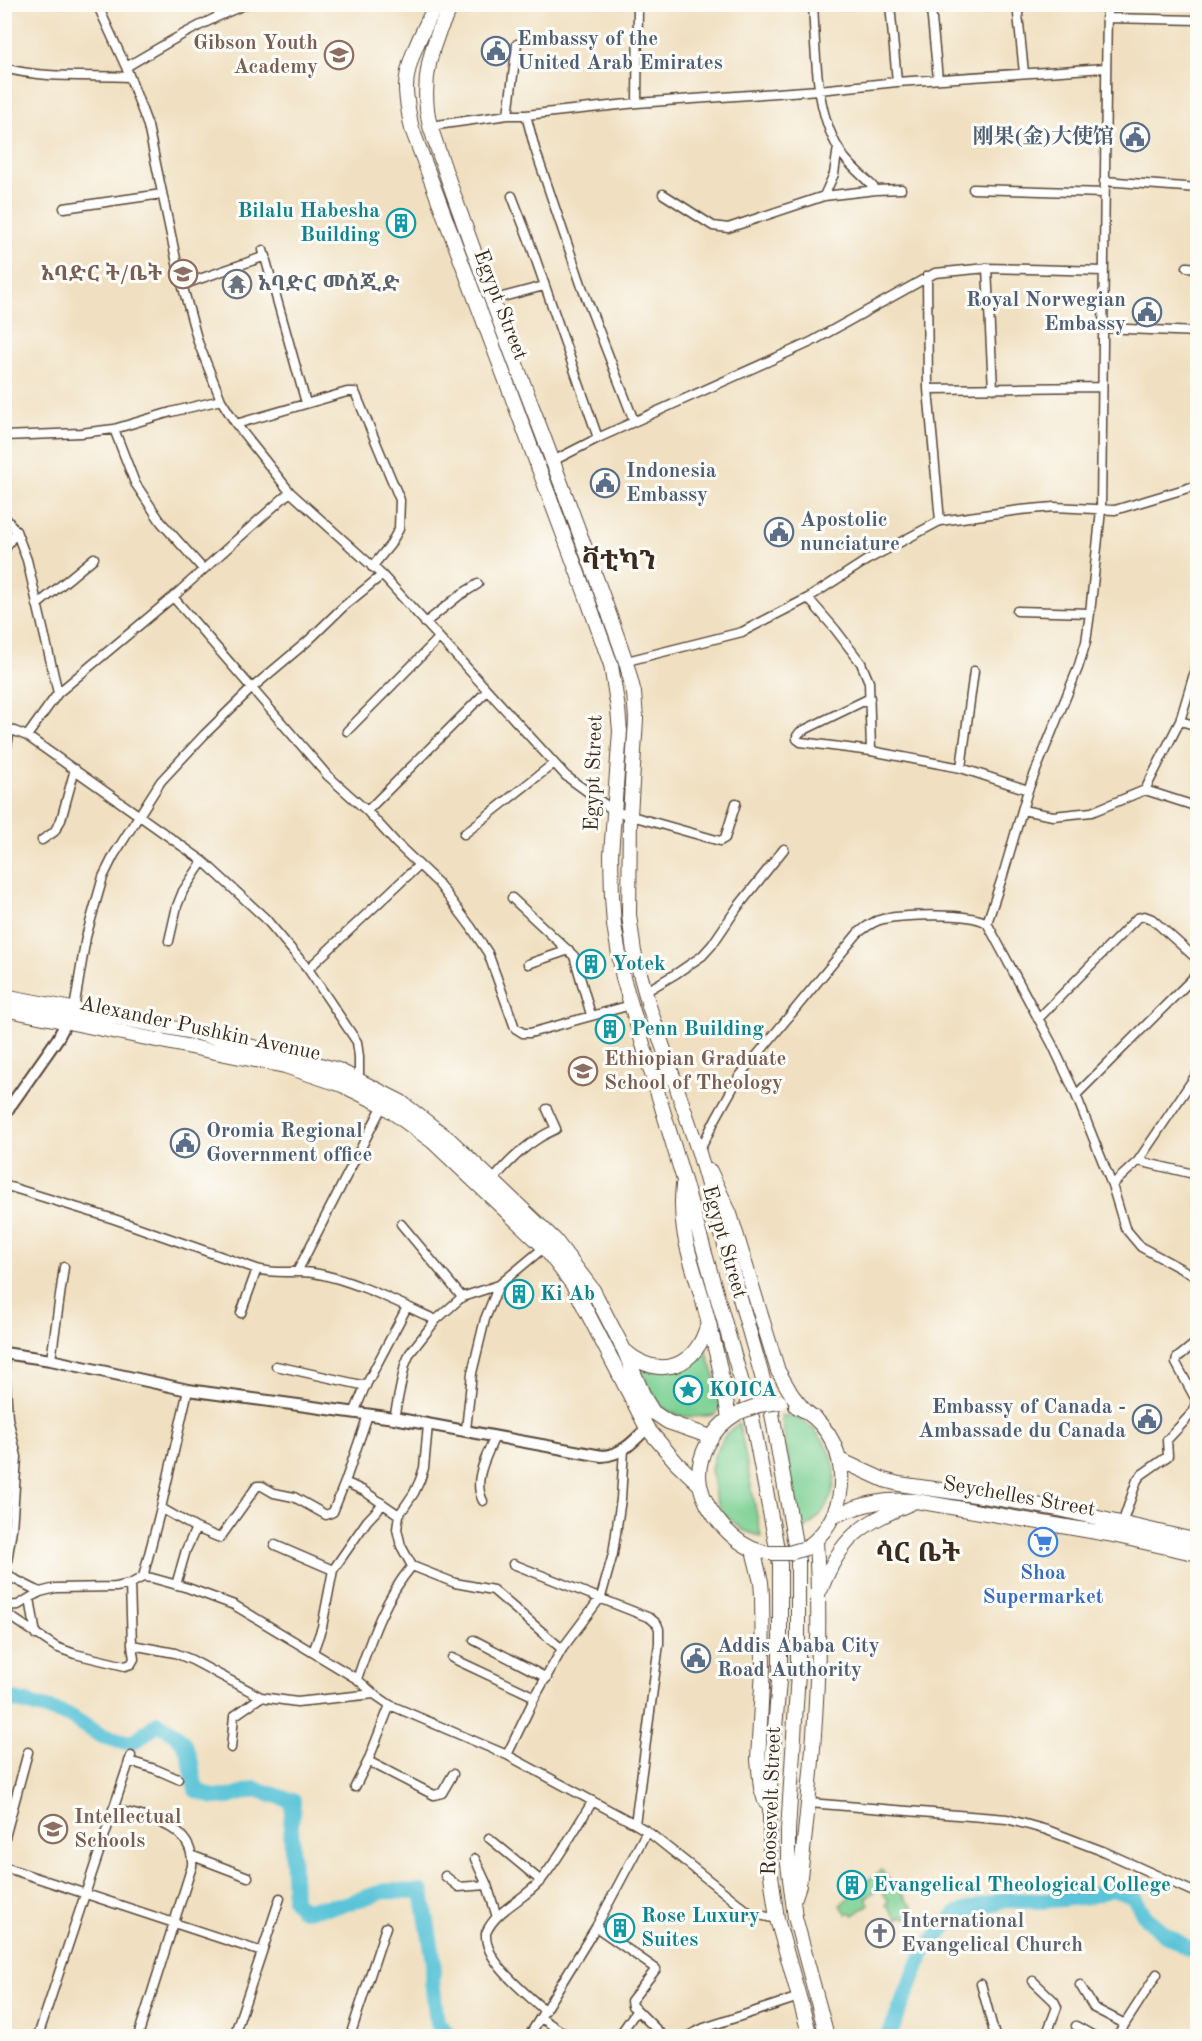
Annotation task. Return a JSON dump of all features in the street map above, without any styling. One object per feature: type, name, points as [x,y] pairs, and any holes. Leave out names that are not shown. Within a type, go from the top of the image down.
[{"type":"main road","name":"Egypt Street","points":[[436,4],[409,66],[406,87],[412,129],[610,665],[620,731],[611,855],[614,925],[623,978],[752,1418],[780,1564]]},
{"type":"main road","name":"Egypt Street","points":[[453,4],[434,44],[425,87],[425,105],[430,126],[490,300],[553,461],[626,662],[634,693],[636,719],[630,815],[629,915],[634,952],[699,1155],[771,1408],[798,1561]]},
{"type":"main road","name":"Alexander Pushkin Avenue","points":[[4,996],[70,1015],[285,1066],[342,1085],[383,1105],[435,1136],[493,1180],[593,1290],[653,1413],[668,1422],[711,1437]]},
{"type":"main road","name":"Alexander Pushkin Avenue","points":[[4,1010],[70,1015],[193,1032],[338,1070],[401,1102],[550,1243],[647,1428],[676,1462],[700,1485]]},
{"type":"main road","points":[[699,1155],[713,1175],[730,1214],[778,1371],[792,1395],[831,1439],[840,1460],[843,1479],[834,1516],[826,1529],[811,1545],[789,1553],[753,1550],[739,1542],[726,1530],[710,1507],[700,1485],[701,1462],[711,1437],[718,1427],[735,1415],[759,1405],[780,1402],[790,1403],[804,1410]]},
{"type":"main road","points":[[683,1177],[681,1200],[687,1253],[703,1302],[724,1386],[735,1415]]},
{"type":"main road","points":[[624,1350],[644,1365],[662,1368],[679,1364],[698,1349],[708,1323]]},
{"type":"main road","name":"Seychelles Street","points":[[840,1460],[884,1480],[899,1484],[1070,1512],[1197,1541]]},
{"type":"main road","name":"Seychelles Street","points":[[834,1516],[866,1503],[893,1500],[916,1501],[1108,1534],[1197,1554]]},
{"type":"main road","points":[[819,1594],[831,1565],[845,1543],[879,1516],[916,1501]]},
{"type":"main road","points":[[792,1904],[799,1885],[809,1803],[819,1646],[819,1594],[811,1545]]},
{"type":"main road","points":[[753,1550],[761,1582],[763,1606],[759,1768],[761,1788],[769,1814]]},
{"type":"main road","name":"Roosevelt Street","points":[[798,1561],[798,1673],[788,1864],[792,1904],[827,2037]]},
{"type":"main road","name":"Roosevelt Street","points":[[780,1564],[780,1670],[769,1814],[770,1868],[777,1919],[810,2037]]},
{"type":"street","points":[[97,4],[126,67],[148,126],[182,285],[198,342],[221,400],[236,424],[290,492],[382,575],[553,764],[614,811],[720,841],[725,838],[736,803]]},
{"type":"street","points":[[126,67],[183,34],[247,4]]},
{"type":"street","points":[[637,103],[638,4]]},
{"type":"street","points":[[813,4],[819,90],[823,110],[838,147],[849,163],[876,190]]},
{"type":"street","points":[[890,4],[897,82]]},
{"type":"street","points":[[1017,4],[1024,73]]},
{"type":"street","points":[[987,923],[1004,875],[1028,790],[1078,668],[1086,642],[1090,613],[1101,510],[1107,4]]},
{"type":"street","points":[[931,9],[938,79]]},
{"type":"street","points":[[1107,18],[1197,20]]},
{"type":"street","points":[[508,115],[517,44]]},
{"type":"street","points":[[4,68],[16,72],[129,77]]},
{"type":"street","points":[[430,126],[508,115],[637,103],[1105,68]]},
{"type":"street","points":[[526,115],[535,149],[582,287],[634,421]]},
{"type":"street","points":[[824,196],[834,174],[838,147]]},
{"type":"street","points":[[1104,181],[1197,188]]},
{"type":"street","points":[[663,194],[713,226],[728,228],[824,196],[901,189]]},
{"type":"street","points":[[973,189],[1104,193]]},
{"type":"street","points":[[63,208],[162,194]]},
{"type":"street","points":[[512,196],[598,438]]},
{"type":"street","points":[[182,285],[264,253],[306,403]]},
{"type":"street","points":[[1186,267],[1197,268]]},
{"type":"street","points":[[553,461],[634,421],[811,342],[909,289],[927,276],[950,271],[987,268],[1103,272]]},
{"type":"street","points":[[987,268],[993,389]]},
{"type":"street","points":[[927,276],[928,389],[940,521]]},
{"type":"street","points":[[490,300],[544,286]]},
{"type":"street","points":[[1103,328],[1197,332]]},
{"type":"street","points":[[928,389],[1102,387]]},
{"type":"street","points":[[236,424],[306,403],[355,392],[400,500],[399,528],[390,545],[372,567]]},
{"type":"street","points":[[4,436],[81,433],[114,429],[221,400]]},
{"type":"street","points":[[114,429],[135,483],[161,522],[203,569]]},
{"type":"street","points":[[610,665],[742,632],[808,598],[867,560],[940,521],[1054,507],[1115,510],[1197,485],[1197,495]]},
{"type":"street","points":[[27,736],[58,693],[173,597],[290,492]]},
{"type":"street","points":[[4,516],[16,531],[27,560],[58,693]]},
{"type":"street","points":[[4,551],[16,531]]},
{"type":"street","points":[[37,605],[94,558]]},
{"type":"street","points":[[4,1115],[58,1038],[70,1015],[86,937],[103,877],[138,814],[161,782],[204,735],[252,688],[382,575]]},
{"type":"street","points":[[425,623],[460,595],[478,584]]},
{"type":"street","points":[[173,597],[327,775],[367,811],[438,883],[488,953],[515,1028],[523,1033],[530,1033],[631,1005]]},
{"type":"street","points":[[808,598],[861,663],[869,682],[870,751]]},
{"type":"street","points":[[1017,611],[1090,613]]},
{"type":"street","points":[[347,731],[439,638]]},
{"type":"street","points":[[1022,810],[1053,816],[1092,812],[1145,790],[1180,721],[1194,674],[1197,650]]},
{"type":"street","points":[[960,768],[974,671]]},
{"type":"street","points":[[367,811],[487,691]]},
{"type":"street","points":[[870,698],[800,732],[798,739],[801,742],[870,751],[960,768],[1028,790]]},
{"type":"street","points":[[1180,721],[1197,726]]},
{"type":"street","points":[[4,762],[8,728],[27,736],[203,861],[265,918],[308,969],[357,1042],[359,1080]]},
{"type":"street","points":[[464,834],[553,764]]},
{"type":"street","points":[[42,840],[54,832],[61,820],[75,769]]},
{"type":"street","points":[[1145,790],[1197,807]]},
{"type":"street","points":[[645,992],[702,956],[784,849]]},
{"type":"street","points":[[170,942],[177,906],[183,891],[203,861]]},
{"type":"street","points":[[308,969],[419,865]]},
{"type":"street","points":[[513,898],[574,956],[591,1015]]},
{"type":"street","points":[[699,1155],[739,1077],[858,933],[870,924],[883,920],[924,916],[980,919],[987,923],[1052,1044],[1076,1095],[1112,1185],[1125,1228],[1141,1247],[1197,1278]]},
{"type":"street","points":[[1038,1019],[1137,918],[1144,916],[1152,919],[1197,960]]},
{"type":"street","points":[[528,964],[569,950]]},
{"type":"street","points":[[1076,1095],[1197,973]]},
{"type":"street","points":[[1112,1185],[1137,1161],[1197,1072]]},
{"type":"street","points":[[297,1272],[383,1105]]},
{"type":"street","points":[[493,1180],[507,1163],[535,1138],[556,1129],[547,1109]]},
{"type":"street","points":[[1137,1161],[1197,1175]]},
{"type":"street","points":[[4,1185],[114,1219],[273,1274],[297,1272],[338,1280],[436,1320]]},
{"type":"street","points":[[401,1224],[462,1297]]},
{"type":"street","points":[[394,1418],[405,1365],[410,1353],[436,1320],[462,1297],[499,1285],[550,1243]]},
{"type":"street","points":[[51,1360],[64,1267]]},
{"type":"street","points":[[241,1313],[257,1269]]},
{"type":"street","points":[[466,1430],[472,1373],[485,1319],[499,1285]]},
{"type":"street","points":[[354,1413],[407,1307]]},
{"type":"street","points":[[1122,1524],[1137,1480],[1168,1456],[1167,1440],[1194,1411],[1196,1400],[1176,1363],[1177,1358],[1197,1341]]},
{"type":"street","points":[[40,1592],[10,1577],[6,1569],[18,1457],[8,1418],[4,1353],[51,1360],[188,1390],[394,1418],[602,1456],[624,1449],[647,1428]]},
{"type":"street","points":[[276,1366],[366,1386]]},
{"type":"street","points":[[143,1577],[162,1508],[188,1390]]},
{"type":"street","points":[[162,1508],[216,1538],[223,1536],[257,1486],[262,1486],[274,1493],[294,1497],[330,1515],[345,1482],[368,1415]]},
{"type":"street","points":[[428,1425],[424,1467],[414,1493],[399,1515],[397,1529],[412,1566],[455,1583],[493,1590],[562,1649]]},
{"type":"street","points":[[483,1501],[479,1493],[480,1476],[495,1436]]},
{"type":"street","points":[[507,1755],[535,1696],[562,1649],[601,1597],[613,1554],[621,1499],[624,1449]]},
{"type":"street","points":[[345,1482],[364,1491],[399,1515]]},
{"type":"street","points":[[313,1653],[322,1627],[333,1570],[367,1521],[383,1504]]},
{"type":"street","points":[[176,1585],[186,1550],[196,1528]]},
{"type":"street","points":[[275,1545],[333,1570]]},
{"type":"street","points":[[513,1563],[601,1597],[650,1618],[657,1624],[659,1629],[635,1824]]},
{"type":"street","points":[[357,1679],[376,1625],[392,1593],[412,1566]]},
{"type":"street","points":[[4,1606],[18,1605],[40,1592],[66,1587],[116,1587],[130,1584],[143,1577],[176,1585],[234,1605],[357,1679],[390,1705],[507,1755],[635,1824],[647,1831],[750,1914],[777,1919]]},
{"type":"street","points":[[4,1612],[56,1647],[125,1666],[131,1664],[134,1659],[130,1584]]},
{"type":"street","points":[[30,1598],[36,1635]]},
{"type":"street","points":[[474,1640],[547,1678]]},
{"type":"street","points":[[132,1645],[175,1653],[261,1697],[297,1702],[374,1694]]},
{"type":"street","points":[[452,1658],[535,1696]]},
{"type":"street","points":[[231,1748],[234,1716],[261,1697]]},
{"type":"street","points":[[355,1787],[390,1705]]},
{"type":"street","points":[[4,1841],[28,1752]]},
{"type":"street","points":[[38,2037],[130,1759],[178,1779]]},
{"type":"street","points":[[368,1761],[434,1796],[442,1793],[453,1774]]},
{"type":"street","points":[[564,2033],[543,2014],[498,1965],[486,1940],[486,1933],[497,1917],[541,1881],[592,1801]]},
{"type":"street","points":[[809,1803],[1007,1819],[1047,1830],[1105,1852],[1197,1894]]},
{"type":"street","points":[[113,1809],[177,1830],[188,1844],[193,1856],[192,1866],[138,2037]]},
{"type":"street","points":[[529,2037],[596,1927],[647,1831]]},
{"type":"street","points":[[489,1838],[541,1881]]},
{"type":"street","points":[[193,1856],[248,1877]]},
{"type":"street","points":[[475,1859],[487,1885],[497,1917]]},
{"type":"street","points":[[4,1867],[262,1952]]},
{"type":"street","points":[[445,1876],[459,1887],[487,1885]]},
{"type":"street","points":[[234,2037],[280,1898]]},
{"type":"street","points":[[350,2037],[386,1927]]},
{"type":"street","points":[[596,1927],[656,1969],[631,2001],[632,2006],[663,2037]]},
{"type":"street","points":[[1117,2037],[1157,1974]]},
{"type":"street","points":[[1033,1981],[1054,2001],[1057,2007],[1046,2037]]},
{"type":"street","points":[[981,1984],[994,2037]]},
{"type":"street","points":[[1080,1986],[1094,2008],[1125,2024]]},
{"type":"street","points":[[688,2037],[704,2028],[799,1996]]},
{"type":"street","points":[[619,2037],[637,2010]]},
{"type":"street","points":[[1076,2026],[1094,2037]]},
{"type":"green space","points":[[704,1344],[719,1389],[721,1407],[714,1415],[697,1417],[674,1414],[659,1402],[639,1367],[651,1372]]},
{"type":"green space","points":[[781,1415],[799,1419],[811,1427],[829,1449],[833,1462],[835,1475],[829,1501],[812,1523],[800,1532]]},
{"type":"green space","points":[[739,1423],[761,1537],[743,1530],[723,1513],[715,1496],[711,1468],[715,1453],[726,1434]]},
{"type":"green space","points":[[881,1870],[916,1911],[906,1919],[904,1916],[898,1919],[886,1905],[889,1901],[879,1888],[866,1898],[869,1904],[854,1915],[850,1912],[847,1914],[840,1905]]},
{"type":"waterway","points":[[4,1697],[68,1715],[102,1736],[123,1742],[134,1742],[158,1723],[184,1743],[190,1758],[196,1790],[214,1797],[228,1797],[256,1789],[293,1801],[291,1826],[294,1900],[302,1910],[342,1905],[385,1891],[422,1892],[434,1962],[432,1980],[437,2023],[450,2036]]},
{"type":"waterway","points":[[889,2036],[923,1953],[957,1913],[1004,1900],[1043,1901],[1090,1896],[1112,1889],[1133,1896],[1146,1918],[1166,1935],[1198,1954]]},
{"type":"place","name":"Embassy of the United Arab Emirates","points":[[496,51]]},
{"type":"place","name":"Gibson Youth Academy","points":[[339,55]]},
{"type":"place","name":"刚果(金)大使馆","points":[[1135,137]]},
{"type":"place","name":"Bilalu Habesha Building","points":[[401,223]]},
{"type":"place","name":"አባድር ት/ቤት","points":[[183,274]]},
{"type":"place","name":"አባድር መስጂድ","points":[[237,284]]},
{"type":"place","name":"Royal Norwegian Embassy","points":[[1147,312]]},
{"type":"place","name":"Indonesia Embassy","points":[[605,483]]},
{"type":"place","name":"Apostolic nunciature","points":[[779,532]]},
{"type":"place","name":"Yotek","points":[[591,964]]},
{"type":"place","name":"Penn Building","points":[[610,1029]]},
{"type":"place","name":"Ethiopian Graduate School of Theology","points":[[583,1071]]},
{"type":"place","name":"Oromia Regional Government office","points":[[185,1143]]},
{"type":"place","name":"Ki Ab","points":[[519,1294]]},
{"type":"place","name":"KOICA","points":[[688,1390]]},
{"type":"place","name":"Embassy of Canada - Ambassade du Canada","points":[[1147,1419]]},
{"type":"place","name":"Shoa Supermarket","points":[[1043,1542]]},
{"type":"place","name":"Addis Ababa City Road Authority","points":[[696,1658]]},
{"type":"place","name":"Intellectual Schools","points":[[53,1829]]},
{"type":"place","name":"Evangelical Theological College","points":[[852,1885]]},
{"type":"place","name":"Rose Luxury Suites","points":[[620,1928]]},
{"type":"place","name":"International Evangelical Church","points":[[880,1933]]},
{"type":"district","name":"ቫቲካን","points":[[619,561]]},
{"type":"district","name":"ሳር ቤት","points":[[918,1553]]}]
